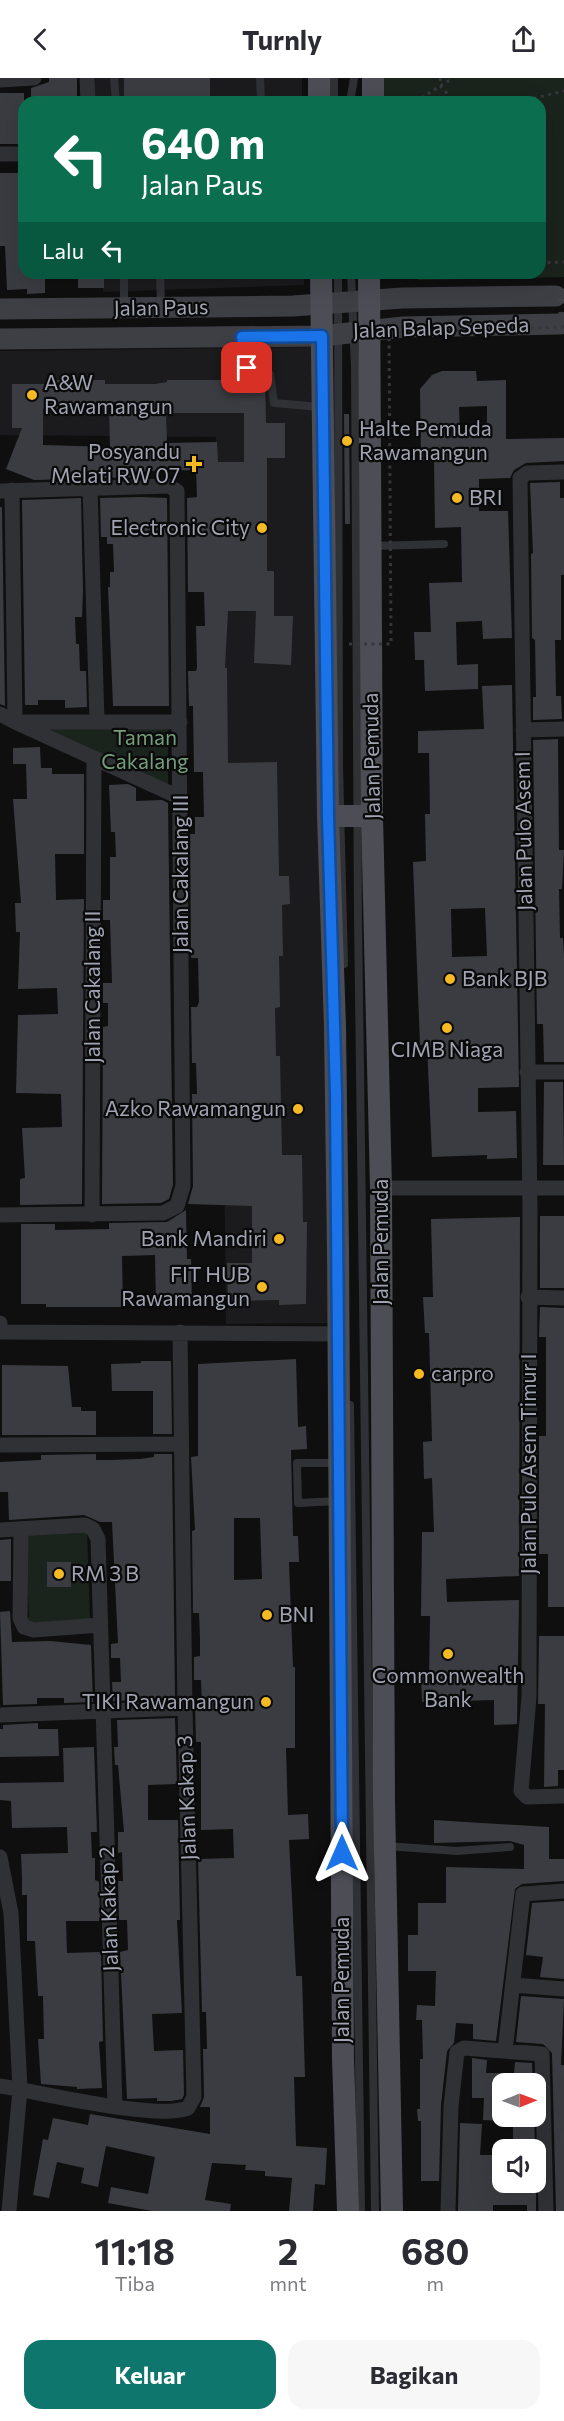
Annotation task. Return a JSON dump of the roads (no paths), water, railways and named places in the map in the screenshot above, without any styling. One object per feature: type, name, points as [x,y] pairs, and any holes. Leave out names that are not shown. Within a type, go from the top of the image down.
[{"type":"main road","points":[[319,78],[319,96]]},
{"type":"main road","points":[[373,78],[373,96]]},
{"type":"main road","name":"Jalan Pemuda","points":[[326,279],[345,302],[345,333],[323,407],[349,816],[381,1188],[385,1846],[392,2211]]},
{"type":"main road","name":"Jalan Pemuda","points":[[348,2211],[343,2047],[335,1027],[370,546],[345,333],[345,302],[364,279]]},
{"type":"main road","name":"Jalan Balap Sepeda","points":[[345,302],[556,296]]},
{"type":"main road","name":"Jalan Paus","points":[[0,309],[124,309],[345,302]]},
{"type":"main road","name":"Jalan Balap Sepeda","points":[[345,333],[562,326]]},
{"type":"main road","name":"Jalan Paus","points":[[0,339],[242,337],[345,333]]},
{"type":"street","points":[[4,79],[34,78]]},
{"type":"street","points":[[87,78],[88,96]]},
{"type":"street","points":[[0,154],[18,154]]},
{"type":"street","name":"Jalan Pulo Asem I","points":[[530,1189],[520,478],[522,474],[564,472]]},
{"type":"street","name":"Jalan Cakalang III","points":[[90,488],[169,486],[177,491],[183,1186],[181,1199],[170,1211],[92,1215]]},
{"type":"street","points":[[15,722],[6,574],[6,490],[90,488],[97,721]]},
{"type":"street","points":[[0,714],[181,798]]},
{"type":"street","points":[[15,722],[180,722]]},
{"type":"street","points":[[523,730],[564,729]]},
{"type":"street","name":"Jalan Cakalang II","points":[[92,1215],[94,759]]},
{"type":"street","points":[[527,1072],[564,1072]]},
{"type":"street","points":[[381,1188],[564,1188]]},
{"type":"street","name":"Jalan Pulo Asem Timur I","points":[[530,1189],[528,1297],[530,1550],[523,1794],[526,1797],[564,1796]]},
{"type":"street","points":[[0,1215],[92,1215]]},
{"type":"street","points":[[528,1297],[564,1298]]},
{"type":"street","points":[[0,1323],[0,1332],[339,1334]]},
{"type":"street","name":"Jalan Kakap 3","points":[[115,2107],[178,2111],[188,2108],[196,2088],[184,1708],[180,1332]]},
{"type":"street","points":[[0,1445],[182,1444]]},
{"type":"street","name":"Jalan Kakap 2","points":[[21,1529],[85,1525],[93,1529],[98,1539],[115,2107]]},
{"type":"street","points":[[0,1530],[21,1529],[20,1618],[24,1627],[34,1630],[100,1625]]},
{"type":"street","points":[[0,1716],[184,1708]]},
{"type":"street","points":[[0,1857],[11,1913],[20,2089],[9,2211]]},
{"type":"street","points":[[505,2050],[523,1894],[564,1891]]},
{"type":"street","points":[[513,1985],[564,1989]]},
{"type":"street","points":[[448,2211],[451,2106],[457,2052],[464,2048],[540,2053],[543,2056],[546,2211]]},
{"type":"street","points":[[0,2086],[115,2107]]},
{"type":"lane","points":[[114,78],[116,96]]},
{"type":"lane","points":[[260,78],[261,96]]},
{"type":"lane","points":[[334,78],[334,96]]},
{"type":"lane","points":[[351,96],[354,78]]},
{"type":"lane","points":[[124,279],[124,309]]},
{"type":"lane","points":[[160,279],[161,308]]},
{"type":"lane","points":[[339,279],[345,302]]},
{"type":"lane","points":[[345,302],[350,279]]},
{"type":"lane","points":[[345,333],[349,816],[375,2211]]},
{"type":"lane","points":[[344,973],[349,816],[345,333]]},
{"type":"lane","points":[[242,337],[247,368],[265,370],[270,374],[274,403],[323,407]]},
{"type":"lane","points":[[370,546],[444,544]]},
{"type":"lane","points":[[350,1392],[360,2211]]},
{"type":"lane","points":[[339,1463],[297,1463],[298,1503],[339,1501]]},
{"type":"lane","points":[[385,1846],[456,1851],[510,1847]]},
{"type":"tram line","points":[[559,300],[564,300]]},
{"type":"tram line","points":[[559,313],[564,313]]},
{"type":"place","name":"A&W Rawamangun","points":[[32,395]]},
{"type":"place","name":"Halte Pemuda Rawamangun","points":[[347,441]]},
{"type":"place","name":"Posyandu Melati RW 07","points":[[194,464]]},
{"type":"place","name":"BRI","points":[[457,498]]},
{"type":"place","name":"Electronic City","points":[[262,528]]},
{"type":"place","name":"Bank BJB","points":[[450,979]]},
{"type":"place","name":"CIMB Niaga","points":[[447,1028]]},
{"type":"place","name":"Azko Rawamangun","points":[[298,1109]]},
{"type":"place","name":"Bank Mandiri","points":[[279,1239]]},
{"type":"place","name":"FIT HUB Rawamangun","points":[[262,1287]]},
{"type":"place","name":"carpro","points":[[419,1374]]},
{"type":"place","name":"RM 3 B","points":[[59,1574]]},
{"type":"place","name":"BNI","points":[[267,1615]]},
{"type":"place","name":"Commonwealth Bank","points":[[448,1654]]},
{"type":"place","name":"TIKI Rawamangun","points":[[266,1702]]},
{"type":"park label","name":"Taman Cakalang","points":[[145,750]]}]
